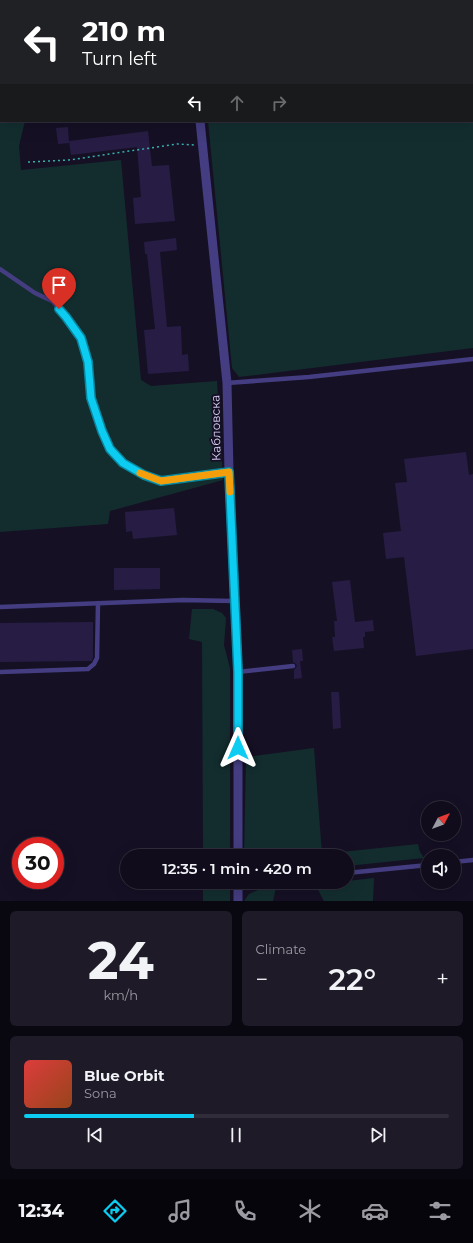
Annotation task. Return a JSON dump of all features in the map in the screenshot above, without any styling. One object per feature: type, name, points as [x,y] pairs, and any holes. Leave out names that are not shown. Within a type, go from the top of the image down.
[{"type":"street","name":"Кабловска","points":[[200,122],[227,384],[229,472],[238,672],[238,849]]},
{"type":"street","points":[[238,889],[238,901]]},
{"type":"lane","points":[[0,269],[35,293],[52,301],[81,338],[88,362],[91,398],[102,431],[110,449],[123,463],[144,475],[161,481],[229,472]]},
{"type":"lane","points":[[227,384],[309,377],[473,359]]},
{"type":"lane","points":[[0,607],[183,600],[234,602]]},
{"type":"lane","points":[[0,672],[88,669],[94,664],[96,658],[98,603]]},
{"type":"lane","points":[[238,672],[293,666]]},
{"type":"lane","points":[[461,861],[473,860]]},
{"type":"lane","points":[[354,872],[421,866]]},
{"type":"path","points":[[28,162],[69,160],[177,144],[202,146]]},
{"type":"green space","points":[[0,122],[25,122],[19,146],[21,170],[121,160],[141,380],[151,386],[217,381],[223,480],[110,511],[108,524],[0,532]]},
{"type":"green space","points":[[208,122],[473,122],[473,348],[239,377],[232,368]]},
{"type":"green space","points":[[192,609],[213,609],[222,613],[226,618],[224,645],[230,668],[230,849],[203,849],[202,642],[189,639]]},
{"type":"green space","points":[[314,748],[322,849],[244,849],[246,757]]},
{"type":"green space","points":[[418,844],[421,858],[354,865],[354,851]]},
{"type":"green space","points":[[374,878],[373,901],[324,901],[318,889],[354,889],[354,880]]},
{"type":"green space","points":[[203,889],[230,889],[230,901],[203,901]]},
{"type":"green space","points":[[260,889],[276,889],[273,901],[244,901],[249,894]]},
{"type":"building","points":[[68,127],[69,143],[58,144],[56,128]]},
{"type":"building","points":[[148,131],[152,166],[169,165],[175,221],[135,224],[133,198],[141,197],[137,147],[71,155],[69,141]]},
{"type":"building","points":[[176,238],[177,250],[160,252],[167,327],[181,326],[182,355],[188,354],[189,371],[148,374],[144,330],[155,329],[147,254],[145,254],[144,242]]},
{"type":"building","points":[[466,452],[469,475],[473,474],[473,649],[416,656],[404,557],[386,559],[383,533],[401,531],[395,483],[407,482],[404,459]]},
{"type":"building","points":[[174,508],[177,535],[133,539],[132,531],[126,532],[125,512]]},
{"type":"building","points":[[114,568],[160,568],[160,589],[114,590]]},
{"type":"building","points":[[350,580],[355,622],[373,620],[374,631],[365,632],[365,637],[363,637],[364,648],[334,651],[332,637],[335,637],[334,621],[337,621],[332,582]]},
{"type":"building","points":[[93,622],[92,661],[0,662],[0,623]]},
{"type":"building","points":[[302,649],[303,661],[300,661],[302,678],[294,679],[294,670],[297,666],[293,662],[292,650]]},
{"type":"building","points":[[331,692],[339,692],[341,728],[333,729]]},
{"type":"slow traffic","points":[[140,473],[161,481],[229,472],[230,492]]},
{"type":"route","points":[[59,309],[81,338],[88,362],[91,398],[102,431],[110,449],[123,463],[144,475],[161,481],[229,472],[238,672],[238,748]]}]
